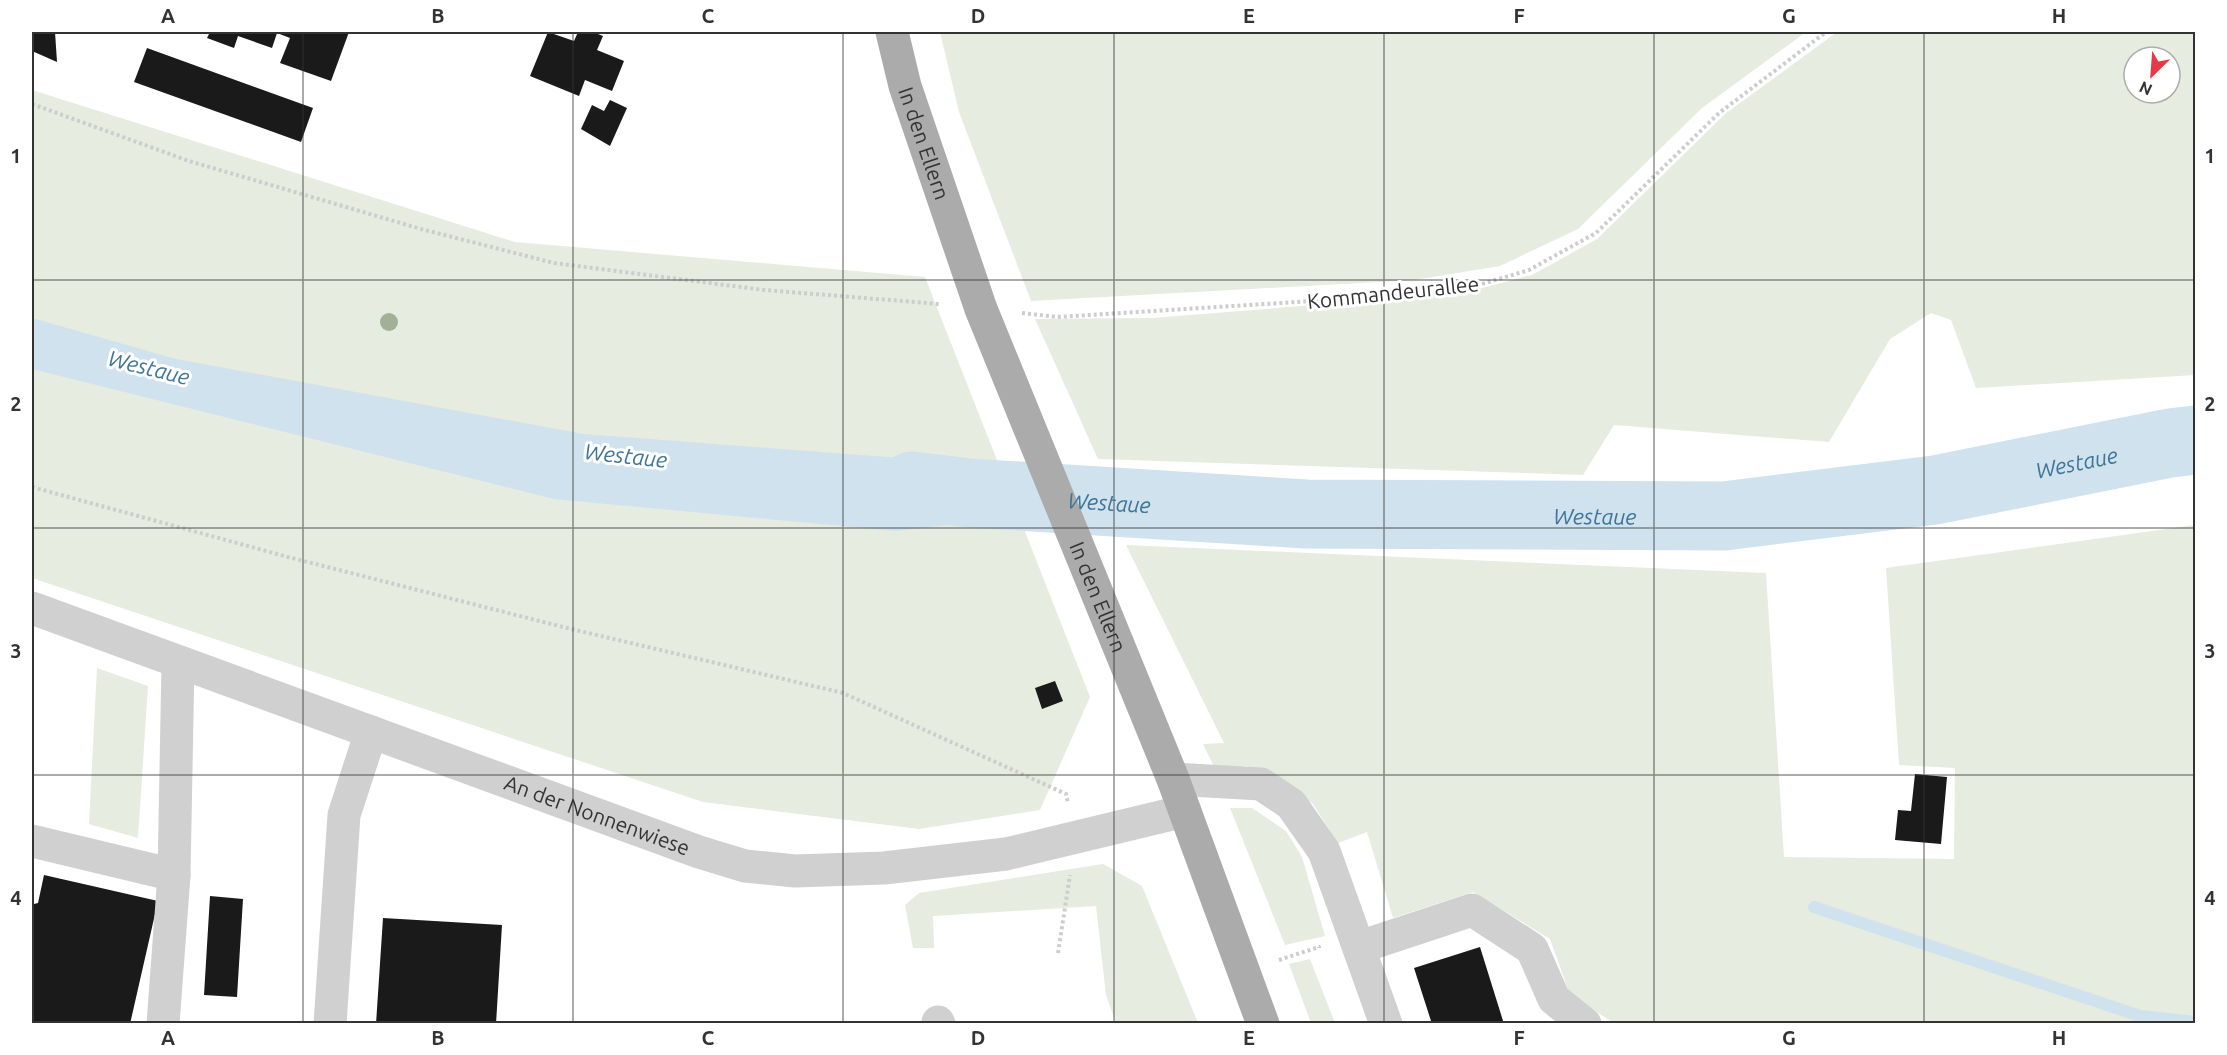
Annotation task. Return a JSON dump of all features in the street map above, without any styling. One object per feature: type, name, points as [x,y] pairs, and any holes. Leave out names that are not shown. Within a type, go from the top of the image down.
[{"type":"main road","name":"In den Ellern","points":[[892,32],[905,86],[981,309],[1173,779],[1263,1023]]},
{"type":"street","name":"An der Nonnenwiese","points":[[32,608],[688,848],[745,866],[795,871],[884,868],[1006,854],[1185,811]]},
{"type":"street","points":[[163,1023],[174,875],[178,663]]},
{"type":"street","points":[[330,1023],[344,814],[371,732]]},
{"type":"street","points":[[1173,779],[1261,784],[1291,804],[1324,851],[1386,1023]]},
{"type":"street","points":[[32,841],[174,875]]},
{"type":"street","points":[[1360,947],[1472,910],[1532,949],[1554,999],[1585,1023]]},
{"type":"path","name":"Kommandeurallee","points":[[32,104],[189,161],[421,230],[554,263],[764,290],[921,301],[1057,317],[1393,296],[1465,289],[1529,270],[1596,233],[1719,113],[1826,32]]},
{"type":"path","points":[[32,487],[288,557],[556,625],[843,693],[1066,794],[1075,837],[1058,953]]},
{"type":"path","points":[[1244,972],[1318,947],[1323,958]]},
{"type":"shaded area","points":[[940,32],[1806,32],[1702,108],[1578,229],[1500,266],[1414,280],[1031,301],[959,112]]},
{"type":"shaded area","points":[[1837,32],[2195,32],[2195,375],[1976,388],[1951,320],[1931,313],[1890,339],[1829,442],[1614,425],[1583,475],[1098,459],[1035,319],[1153,318],[1463,293],[1532,275],[1597,239],[1725,114]]},
{"type":"shaded area","points":[[32,90],[515,242],[925,277],[1090,697],[1040,810],[919,829],[703,802],[32,578]]},
{"type":"shaded area","points":[[2195,525],[2195,1023],[1614,1023],[1570,995],[1550,939],[1473,892],[1393,918],[1367,832],[1338,843],[1313,804],[1280,779],[1246,766],[1216,771],[1203,744],[1224,743],[1126,545],[1766,573],[1784,857],[1954,859],[1955,768],[1899,765],[1886,568]]},
{"type":"shaded area","points":[[97,668],[148,686],[138,838],[89,824]]},
{"type":"shaded area","points":[[1230,808],[1252,808],[1286,831],[1302,857],[1325,936],[1285,945]]},
{"type":"shaded area","points":[[1103,864],[1142,886],[1198,1023],[1116,1023],[1106,995],[1096,906],[933,916],[934,948],[913,948],[905,905],[919,893]]},
{"type":"shaded area","points":[[1310,959],[1335,1023],[1311,1023],[1289,964]]},
{"type":"water","points":[[32,318],[176,359],[584,434],[993,465],[1019,517],[896,531],[554,499],[32,369]]},
{"type":"building","points":[[32,32],[55,32],[57,62],[32,51]]},
{"type":"building","points":[[210,32],[349,32],[331,81],[280,63],[290,38],[277,33],[272,48],[238,36],[234,48],[207,38]]},
{"type":"building","points":[[548,32],[574,41],[578,32],[593,32],[603,36],[597,50],[624,61],[612,91],[585,80],[579,96],[530,76]]},
{"type":"building","points":[[147,48],[313,108],[301,142],[134,82]]},
{"type":"building","points":[[610,100],[627,108],[610,146],[581,129],[592,105],[604,111]]},
{"type":"building","points":[[1055,681],[1063,701],[1042,709],[1035,688]]},
{"type":"building","points":[[1915,774],[1947,777],[1941,844],[1895,840],[1898,810],[1911,811]]},
{"type":"building","points":[[44,875],[158,901],[130,1024],[32,1024],[32,916],[34,904],[38,903]]},
{"type":"building","points":[[210,896],[243,899],[237,997],[204,995]]},
{"type":"building","points":[[383,918],[502,925],[496,1024],[376,1024]]},
{"type":"building","points":[[1480,947],[1504,1024],[1432,1024],[1414,968]]},
{"type":"waterway","name":"Westaue","points":[[912,486],[969,493],[1306,514],[1724,516],[1935,490],[2170,443],[2196,440]]},
{"type":"waterway","points":[[1814,907],[2140,1016],[2196,1022]]}]
